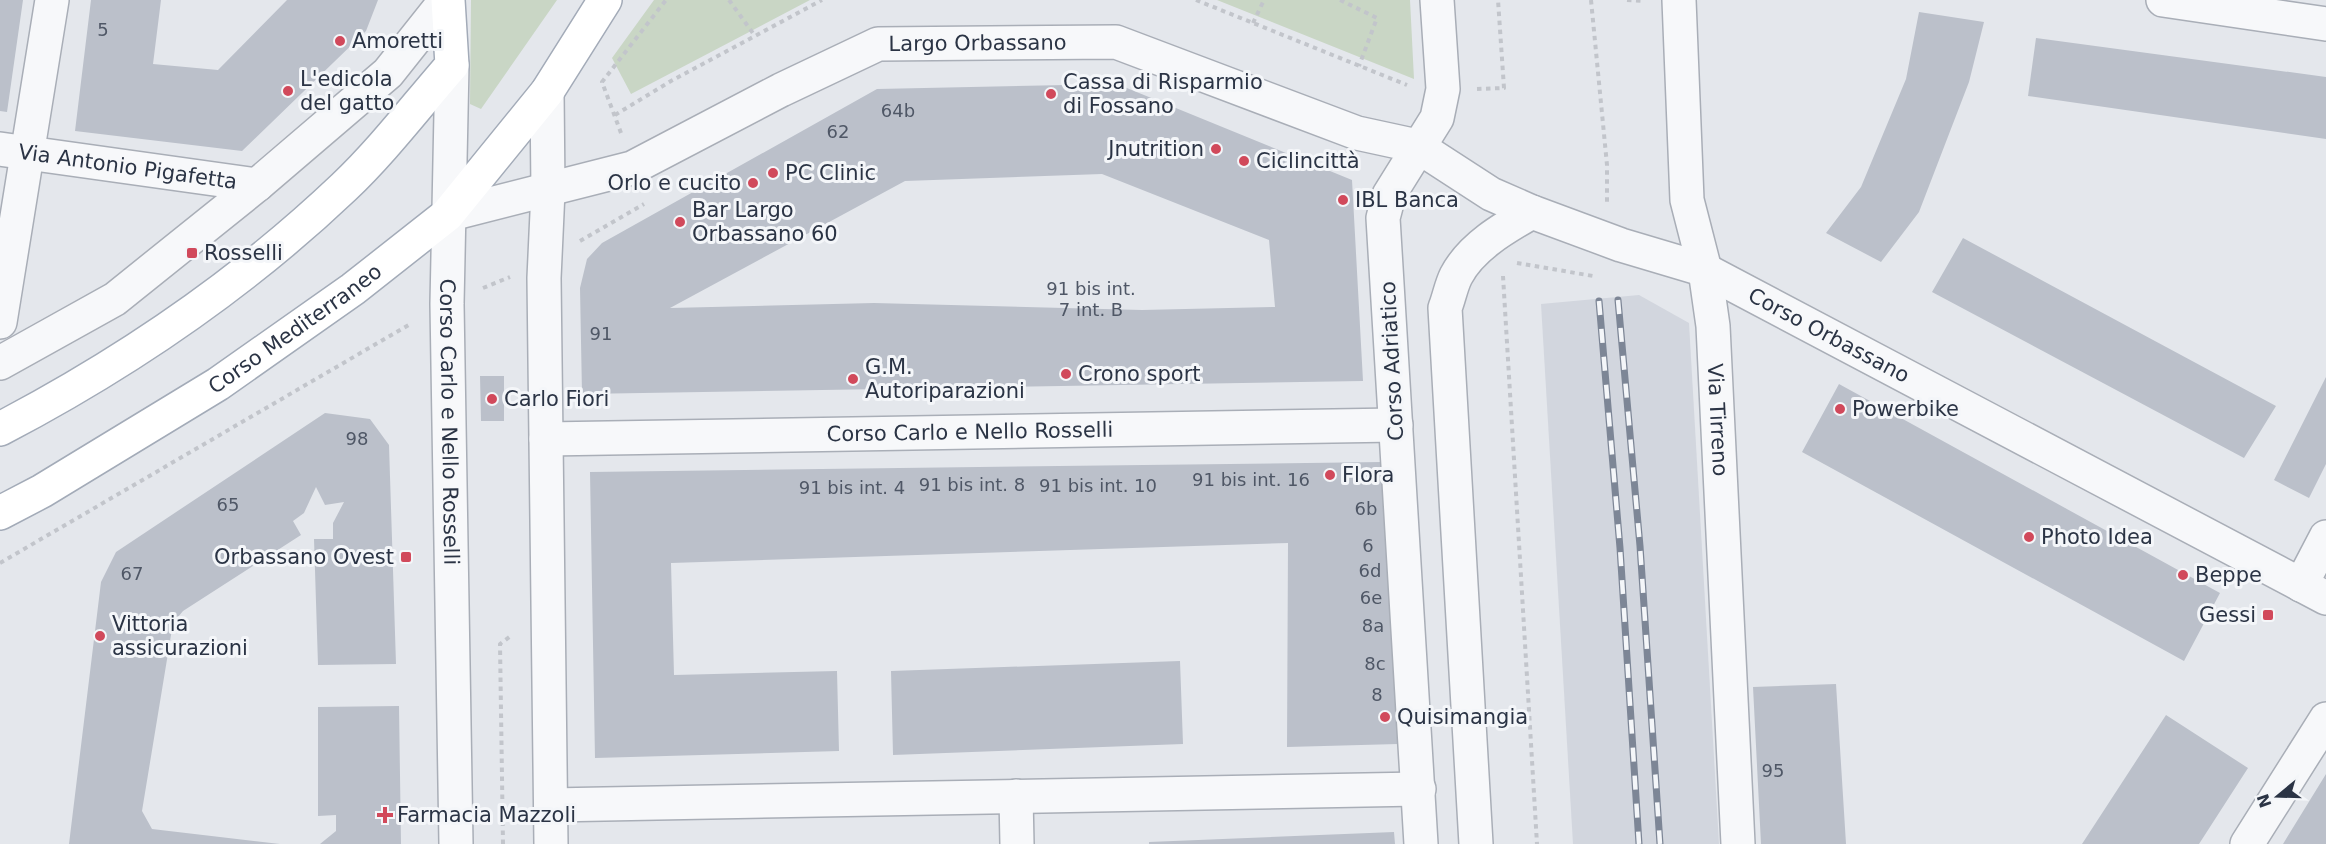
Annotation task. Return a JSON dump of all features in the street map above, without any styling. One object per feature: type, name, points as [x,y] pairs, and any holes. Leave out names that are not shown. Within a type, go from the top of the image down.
[{"type":"main road","name":"Corso Carlo e Nello Rosselli","points":[[447,0],[452,65]]},
{"type":"main road","points":[[547,92],[605,0]]},
{"type":"main road","points":[[0,429],[60,398],[147,345],[249,272],[345,185],[452,65]]},
{"type":"main road","name":"Corso Mediterraneo","points":[[0,513],[42,491],[218,384],[344,296],[447,215],[547,92]]},
{"type":"street","points":[[0,322],[14,151],[52,0]]},
{"type":"street","points":[[0,363],[115,299],[257,185],[388,73],[447,0]]},
{"type":"street","points":[[1437,0],[1440,103],[1462,176]]},
{"type":"street","name":"Via Tirreno","points":[[1679,0],[1687,200],[1705,270],[1713,326],[1738,844]]},
{"type":"street","points":[[2163,0],[2326,24]]},
{"type":"street","name":"Largo Orbassano","points":[[447,215],[632,168],[781,90],[878,44],[1116,42],[1357,133],[1417,146]]},
{"type":"street","name":"Corso Carlo e Nello Rosselli","points":[[452,65],[447,215],[447,303],[456,844]]},
{"type":"street","points":[[547,92],[548,190],[545,262],[551,844]]},
{"type":"street","name":"Corso Adriatico","points":[[1421,844],[1383,218],[1389,195],[1440,103]]},
{"type":"street","name":"Corso Orbassano","points":[[1417,146],[1491,194],[1532,212],[1608,240],[1705,270],[2314,592]]},
{"type":"street","name":"Via Antonio Pigafetta","points":[[14,151],[257,185]]},
{"type":"street","points":[[1476,844],[1445,308],[1456,275],[1491,254],[1505,228],[1532,212]]},
{"type":"street","name":"Corso Carlo e Nello Rosselli","points":[[546,439],[1396,425]]},
{"type":"street","points":[[2314,592],[2326,537]]},
{"type":"street","points":[[2247,844],[2326,719]]},
{"type":"street","points":[[551,805],[1419,789]]},
{"type":"street","points":[[1016,796],[1017,844]]},
{"type":"path","points":[[666,0],[602,82],[615,115],[822,0]]},
{"type":"path","points":[[729,0],[755,36]]},
{"type":"path","points":[[1196,0],[1411,86],[1440,103],[1504,88],[1498,0]]},
{"type":"path","points":[[1253,23],[1264,0]]},
{"type":"path","points":[[1340,0],[1377,18],[1359,66]]},
{"type":"path","points":[[1537,844],[1491,254],[1603,277],[1608,240],[1607,165],[1591,0]]},
{"type":"path","points":[[0,563],[447,303],[545,262],[648,201]]},
{"type":"shaded area","points":[[1639,295],[1689,323],[1719,844],[1573,844],[1541,304]]},
{"type":"green space","points":[[471,0],[557,0],[481,109],[470,104]]},
{"type":"green space","points":[[654,0],[810,0],[631,94],[612,58]]},
{"type":"green space","points":[[1217,0],[1410,0],[1414,79]]},
{"type":"building","points":[[0,0],[23,0],[7,112],[0,111]]},
{"type":"building","points":[[91,0],[161,0],[153,64],[218,70],[287,0],[378,0],[366,31],[242,151],[75,131]]},
{"type":"building","points":[[1919,12],[1984,22],[1969,82],[1919,212],[1881,262],[1826,233],[1861,187],[1906,79]]},
{"type":"building","points":[[2036,38],[2326,77],[2326,139],[2028,96]]},
{"type":"building","points":[[1117,84],[1352,180],[1363,381],[582,394],[580,288],[587,259],[602,243],[877,89]],"holes":[[[1102,174],[1269,240],[1275,307],[1142,310],[874,303],[670,308],[905,181]]]},
{"type":"building","points":[[1963,238],[2276,406],[2244,458],[1932,292]]},
{"type":"building","name":"Carlo Fiori","points":[[480,376],[504,376],[504,421],[481,421]]},
{"type":"building","points":[[2326,377],[2326,464],[2309,498],[2274,480]]},
{"type":"building","points":[[1839,384],[2220,593],[2184,661],[1802,452]]},
{"type":"building","points":[[325,413],[370,419],[389,445],[396,664],[318,665],[314,539],[333,539],[333,523],[344,502],[325,505],[316,487],[304,513],[293,521],[301,535],[183,611],[173,623],[142,811],[152,829],[280,844],[69,844],[101,582],[116,552]]},
{"type":"building","points":[[1381,462],[1398,744],[1287,747],[1288,543],[671,563],[674,675],[837,671],[839,751],[595,758],[590,472]]},
{"type":"building","points":[[1180,661],[1183,744],[893,755],[891,671]]},
{"type":"building","points":[[1836,684],[1846,844],[1761,844],[1753,687]]},
{"type":"building","points":[[399,706],[401,844],[320,844],[336,831],[336,815],[318,816],[318,707]]},
{"type":"building","points":[[2166,715],[2248,768],[2199,844],[2082,844]]},
{"type":"building","points":[[2326,774],[2326,844],[2283,844]]},
{"type":"building","points":[[1394,832],[1395,844],[1149,844],[1149,842]]},
{"type":"railway","points":[[1618,300],[1640,546],[1660,844]]},
{"type":"railway","points":[[1599,301],[1620,548],[1639,844]]},
{"type":"place","name":"Amoretti","points":[[340,41]]},
{"type":"place","name":"L'edicola del gatto","points":[[288,91]]},
{"type":"place","name":"Cassa di Risparmio di Fossano","points":[[1051,94]]},
{"type":"place","name":"Jnutrition","points":[[1216,149]]},
{"type":"place","name":"Ciclincittà","points":[[1244,161]]},
{"type":"place","name":"PC Clinic","points":[[773,173]]},
{"type":"place","name":"Orlo e cucito","points":[[753,183]]},
{"type":"place","name":"IBL Banca","points":[[1343,200]]},
{"type":"place","name":"Bar Largo Orbassano 60","points":[[680,222]]},
{"type":"place","name":"Rosselli","points":[[192,253]]},
{"type":"place","name":"Crono sport","points":[[1066,374]]},
{"type":"place","name":"G.M. Autoriparazioni","points":[[853,379]]},
{"type":"place","name":"Carlo Fiori","points":[[492,399]]},
{"type":"place","name":"Powerbike","points":[[1840,409]]},
{"type":"place","name":"Flora","points":[[1330,475]]},
{"type":"place","name":"Photo Idea","points":[[2029,537]]},
{"type":"place","name":"Orbassano Ovest","points":[[406,557]]},
{"type":"place","name":"Beppe","points":[[2183,575]]},
{"type":"place","name":"Gessi","points":[[2268,615]]},
{"type":"place","name":"Vittoria assicurazioni","points":[[100,636]]},
{"type":"place","name":"Quisimangia","points":[[1385,717]]},
{"type":"place","name":"Farmacia Mazzoli","points":[[385,815]]}]
